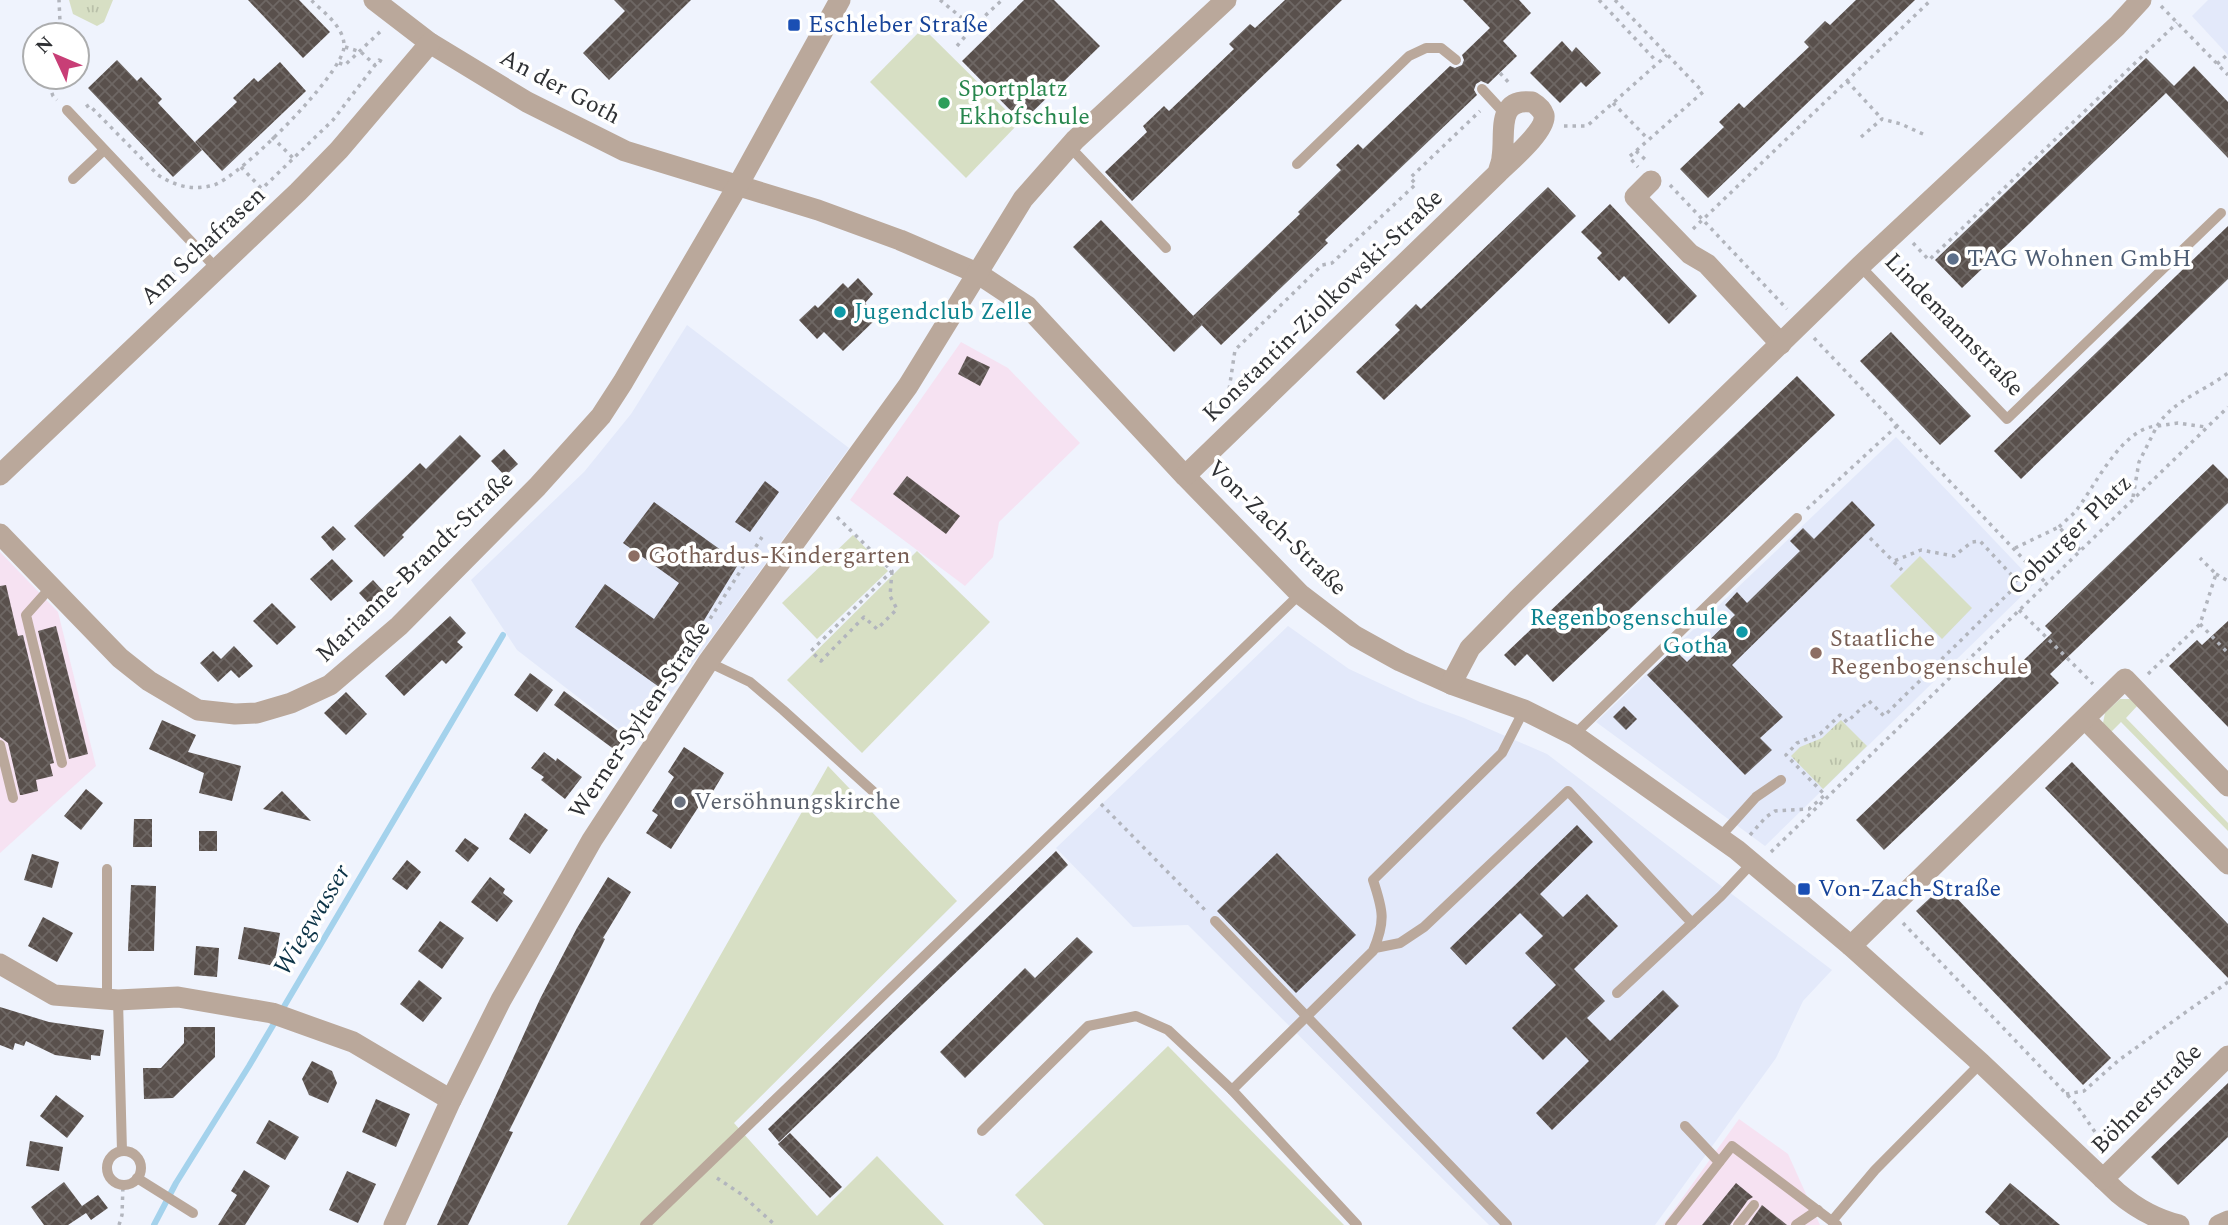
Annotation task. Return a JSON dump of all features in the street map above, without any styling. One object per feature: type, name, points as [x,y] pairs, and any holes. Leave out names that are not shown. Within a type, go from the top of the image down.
[{"type":"street","name":"An der Goth","points":[[374,0],[430,43],[527,102],[625,151],[737,187]]},
{"type":"street","points":[[737,187],[841,0]]},
{"type":"street","name":"Werner-Sylten-Straße","points":[[394,1225],[451,1100],[501,1000],[592,840],[708,662],[908,386],[1023,199],[1069,146],[1226,0]]},
{"type":"street","name":"Lindemannstraße","points":[[1451,684],[1470,648],[1899,229],[2117,26],[2141,0]]},
{"type":"street","name":"Am Schafrasen","points":[[0,475],[331,158],[430,43]]},
{"type":"street","points":[[1498,173],[1503,156],[1500,109],[1532,102],[1544,115],[1542,125]]},
{"type":"street","name":"Konstantin-Ziolkowski-Straße","points":[[1185,476],[1498,173],[1542,125]]},
{"type":"street","points":[[1653,176],[1634,197],[1690,254],[1707,264],[1781,344]]},
{"type":"street","name":"Von-Zach-Straße","points":[[737,187],[818,210],[900,240],[977,273],[1027,306],[1185,476],[1300,594],[1355,636],[1400,661],[1451,684],[1524,710],[1574,735],[1742,854],[2110,1172],[2135,1207],[2156,1219],[2179,1225]]},
{"type":"street","name":"Marianne-Brandt-Straße","points":[[0,534],[120,658],[149,681],[198,710],[235,715],[257,713],[291,704],[330,685],[399,626],[537,487],[601,416],[624,382],[737,187]]},
{"type":"street","points":[[1851,946],[2106,698],[2130,684],[2228,786]]},
{"type":"street","points":[[2085,719],[2228,864]]},
{"type":"street","points":[[0,964],[54,995],[113,999],[178,996],[272,1013],[353,1042],[451,1100]]},
{"type":"street","name":"Böhnerstraße","points":[[2110,1172],[2228,1056]]},
{"type":"street","points":[[2219,1225],[2228,1221]]},
{"type":"lane","points":[[1297,164],[1409,56],[1426,48],[1441,48],[1456,60]]},
{"type":"lane","points":[[1482,89],[1500,109]]},
{"type":"lane","points":[[71,115],[217,270]]},
{"type":"lane","points":[[1069,146],[1166,248]]},
{"type":"lane","points":[[73,179],[104,150]]},
{"type":"lane","name":"Lindemannstraße","points":[[1860,267],[2007,419],[2221,214]]},
{"type":"lane","points":[[1574,735],[1797,519]]},
{"type":"lane","points":[[51,587],[26,615],[62,763]]},
{"type":"lane","points":[[645,1225],[1300,594]]},
{"type":"lane","points":[[708,662],[750,682],[876,794]]},
{"type":"lane","points":[[1232,1090],[1375,948],[1382,931],[1382,906],[1373,880],[1503,752],[1524,710]]},
{"type":"lane","points":[[0,745],[13,798]]},
{"type":"lane","points":[[1617,993],[1692,923],[1742,854],[1756,797],[1781,780]]},
{"type":"lane","points":[[1375,948],[1400,943],[1424,927],[1567,791],[1692,923]]},
{"type":"lane","points":[[107,869],[122,1152]]},
{"type":"lane","points":[[1215,920],[1507,1225]]},
{"type":"lane","points":[[982,1131],[1088,1026],[1136,1016],[1168,1030],[1232,1090],[1357,1225]]},
{"type":"lane","points":[[1670,1225],[1731,1146],[1835,1223],[1875,1170],[1981,1063]]},
{"type":"lane","points":[[1685,1126],[1719,1162]]},
{"type":"lane","points":[[122,1152],[133,1154],[140,1162],[137,1178],[134,1182],[123,1185],[113,1181],[107,1171],[112,1156],[122,1152]]},
{"type":"lane","points":[[137,1178],[193,1213]]},
{"type":"lane","points":[[1738,1225],[1754,1205]]},
{"type":"lane","points":[[1796,1225],[1818,1210]]},
{"type":"path","points":[[59,0],[60,21]]},
{"type":"path","points":[[51,91],[71,115],[89,105],[158,176],[177,185],[201,187],[216,184],[241,167],[272,137],[316,93],[339,63],[344,47],[342,32],[311,0]]},
{"type":"path","points":[[940,0],[973,27]]},
{"type":"path","points":[[957,46],[1002,0]]},
{"type":"path","points":[[1599,0],[1658,63]]},
{"type":"path","points":[[1615,0],[1703,92],[1629,156],[1703,219],[2046,583]]},
{"type":"path","points":[[1620,6],[1623,0]]},
{"type":"path","points":[[1679,243],[1931,0]]},
{"type":"path","points":[[2164,9],[2228,75]]},
{"type":"path","points":[[339,63],[345,65],[396,17]]},
{"type":"path","points":[[1899,229],[1929,260],[2177,23]]},
{"type":"path","points":[[344,47],[361,52],[375,65]]},
{"type":"path","points":[[2217,64],[2228,54]]},
{"type":"path","points":[[1542,125],[1587,126],[1667,55]]},
{"type":"path","points":[[151,303],[154,292],[333,120],[379,60],[403,74]]},
{"type":"path","points":[[1230,432],[1228,390],[1235,350],[1322,265],[1332,263],[1416,184],[1410,178],[1483,107],[1500,109],[1512,86],[1500,73]]},
{"type":"path","points":[[1847,81],[1882,119],[1923,134]]},
{"type":"path","points":[[1613,103],[1648,140]]},
{"type":"path","points":[[1861,137],[1882,119]]},
{"type":"path","points":[[272,137],[294,159]]},
{"type":"path","points":[[1636,150],[1653,176]]},
{"type":"path","points":[[241,167],[262,190]]},
{"type":"path","points":[[2133,499],[2139,462],[2165,413],[2228,373]]},
{"type":"path","name":"Coburger Platz","points":[[1742,854],[2019,610],[2228,407]]},
{"type":"path","points":[[2015,548],[2059,527],[2074,512],[2109,461],[2147,426],[2178,423],[2208,427]]},
{"type":"path","points":[[1797,519],[1898,425]]},
{"type":"path","points":[[823,504],[892,571],[890,596],[897,609],[877,629],[864,617],[821,661],[811,651],[892,571]]},
{"type":"path","points":[[2059,527],[2080,550]]},
{"type":"path","points":[[696,641],[718,602],[762,537]]},
{"type":"path","points":[[1870,538],[1902,570]]},
{"type":"path","points":[[1742,854],[1766,817],[1775,811],[1810,809],[1825,795],[1786,755],[1797,743],[1821,734],[1840,715],[1847,722],[1869,701],[1884,716],[2019,583],[1980,541],[1972,542],[1954,556],[1921,550],[1894,561]]},
{"type":"path","points":[[2200,558],[2216,575],[2228,581]]},
{"type":"path","points":[[2130,684],[2200,624],[2216,575]]},
{"type":"path","points":[[718,602],[724,605],[726,602]]},
{"type":"path","points":[[2019,610],[2106,698]]},
{"type":"path","points":[[2200,624],[2228,653]]},
{"type":"path","points":[[1092,795],[1215,920]]},
{"type":"path","points":[[1890,909],[2075,1103],[2110,1172]]},
{"type":"path","points":[[2066,1094],[2084,1090],[2119,1060],[2228,982]]},
{"type":"path","points":[[704,1168],[741,1194],[775,1225]]},
{"type":"path","points":[[119,1225],[123,1185]]},
{"type":"shaded area","points":[[2208,0],[2228,0],[2228,55],[2192,16]]},
{"type":"shaded area","name":"Gothardus-Kindergarten","points":[[687,325],[849,448],[636,742],[517,650],[471,580],[584,472],[631,414]]},
{"type":"shaded area","points":[[961,342],[1008,368],[1080,443],[999,522],[993,557],[965,586],[850,500]]},
{"type":"shaded area","name":"Staatliche Regenbogenschule","points":[[1896,437],[2035,583],[1765,846],[1596,722]]},
{"type":"shaded area","points":[[0,552],[58,612],[96,766],[0,853]]},
{"type":"shaded area","points":[[1288,626],[1349,669],[1420,702],[1547,754],[1832,970],[1803,1001],[1776,1058],[1655,1225],[1489,1225],[1188,925],[1133,927],[1056,848]]},
{"type":"shaded area","points":[[1739,1119],[1788,1154],[1820,1225],[1663,1225]]},
{"type":"green space","points":[[69,0],[113,0],[104,22],[97,26],[73,14]]},
{"type":"green space","name":"Sportplatz Ekhofschule","points":[[923,28],[1019,123],[966,178],[870,82]]},
{"type":"green space","points":[[853,535],[888,571],[817,639],[782,603]]},
{"type":"green space","points":[[917,551],[990,622],[862,753],[787,680]]},
{"type":"green space","points":[[1920,556],[1972,608],[1942,639],[1890,586]]},
{"type":"green space","points":[[2120,699],[2130,699],[2138,705],[2126,718],[2228,823],[2228,831],[2121,722],[2109,734],[2103,723],[2105,713]]},
{"type":"green space","points":[[1841,720],[1867,746],[1823,789],[1791,756],[1800,747],[1822,738]]},
{"type":"green space","points":[[828,766],[957,901],[734,1123],[817,1216],[877,1156],[944,1225],[567,1225]]},
{"type":"green space","points":[[1168,1046],[1344,1225],[1044,1225],[1015,1195]]},
{"type":"building","points":[[248,0],[299,0],[330,32],[303,58]]},
{"type":"building","points":[[614,0],[691,0],[609,80],[583,53],[625,11]]},
{"type":"building","points":[[1024,0],[1054,0],[1100,46],[1022,122],[962,61]]},
{"type":"building","points":[[1285,0],[1342,0],[1132,201],[1105,172],[1147,132],[1143,126],[1164,106],[1169,111],[1234,49],[1229,44],[1250,24],[1255,28]]},
{"type":"building","points":[[1463,0],[1519,0],[1531,13],[1503,41],[1517,56],[1488,84],[1481,81],[1476,84],[1474,90],[1477,95],[1325,240],[1328,243],[1221,345],[1193,316],[1300,214],[1298,212],[1341,170],[1336,165],[1358,144],[1363,149],[1450,66],[1455,68],[1462,65],[1462,55],[1490,28]]},
{"type":"building","points":[[1856,0],[1915,0],[1708,198],[1680,169],[1724,127],[1719,122],[1739,103],[1744,108],[1809,47],[1804,42],[1825,21],[1830,25]]},
{"type":"building","points":[[1562,41],[1572,52],[1576,47],[1601,73],[1586,87],[1581,82],[1560,103],[1530,73]]},
{"type":"building","points":[[2146,58],[2174,86],[2194,66],[2228,102],[2228,158],[2166,93],[1962,288],[1935,260]]},
{"type":"building","points":[[117,60],[137,81],[141,77],[162,99],[158,103],[202,150],[173,177],[91,91],[91,85]]},
{"type":"building","points":[[280,62],[306,91],[222,171],[195,142],[237,102],[233,98],[254,78],[258,82]]},
{"type":"building","points":[[1548,187],[1576,216],[1384,400],[1356,372],[1400,330],[1395,325],[1416,304],[1421,309]]},
{"type":"building","points":[[1610,204],[1697,296],[1669,324],[1624,276],[1619,281],[1597,258],[1602,253],[1581,232]]},
{"type":"building","points":[[1101,220],[1202,325],[1174,352],[1073,247]]},
{"type":"building","points":[[2228,226],[2228,279],[2021,479],[1994,451]]},
{"type":"building","name":"Jugendclub Zelle","points":[[858,278],[873,294],[865,303],[878,317],[843,351],[824,332],[817,339],[799,320],[815,305],[818,308],[843,283],[848,288]]},
{"type":"building","points":[[1891,332],[1971,416],[1940,445],[1860,361]]},
{"type":"building","points":[[967,356],[990,367],[980,386],[958,374]]},
{"type":"building","points":[[1797,376],[1835,415],[1553,682],[1527,654],[1515,666],[1504,655]]},
{"type":"building","points":[[460,435],[481,456],[402,535],[404,537],[384,557],[354,526],[420,463],[426,469]]},
{"type":"building","points":[[504,449],[518,464],[505,476],[491,461]]},
{"type":"building","points":[[2213,464],[2228,479],[2228,503],[2050,674],[2059,683],[1884,850],[1856,820],[2052,633],[2045,626]]},
{"type":"building","points":[[907,476],[960,516],[946,534],[893,494]]},
{"type":"building","points":[[765,481],[779,492],[750,532],[735,522]]},
{"type":"building","name":"Regenbogenschule Gotha","points":[[1852,501],[1875,525],[1732,665],[1783,717],[1760,738],[1772,750],[1745,775],[1647,675],[1674,649],[1687,662],[1735,615],[1725,605],[1737,592],[1747,603],[1800,551],[1790,541],[1803,528],[1814,539]]},
{"type":"building","points":[[654,502],[739,563],[662,689],[575,627],[605,584],[654,619],[679,583],[623,543]]},
{"type":"building","points":[[333,526],[346,539],[333,551],[321,537]]},
{"type":"building","points":[[332,559],[353,581],[331,601],[310,579]]},
{"type":"building","points":[[373,580],[386,594],[372,607],[359,593]]},
{"type":"building","points":[[6,585],[18,636],[23,635],[54,763],[50,764],[53,776],[36,780],[38,791],[22,795],[8,743],[0,737],[0,586]]},
{"type":"building","points":[[272,603],[296,627],[277,645],[253,621]]},
{"type":"building","points":[[450,616],[466,633],[457,642],[463,647],[446,664],[442,660],[404,696],[385,676]]},
{"type":"building","points":[[2228,621],[2228,727],[2169,666],[2197,640],[2202,645]]},
{"type":"building","points":[[56,626],[88,754],[69,759],[38,631]]},
{"type":"building","points":[[234,646],[253,666],[239,678],[231,670],[218,682],[200,663],[213,651],[221,659]]},
{"type":"building","points":[[530,673],[553,690],[537,712],[514,695]]},
{"type":"building","points":[[564,691],[626,737],[615,750],[554,705]]},
{"type":"building","points":[[346,692],[367,714],[346,735],[324,713]]},
{"type":"building","points":[[1624,706],[1637,719],[1626,730],[1613,717]]},
{"type":"building","points":[[162,720],[196,735],[188,752],[241,766],[232,801],[199,793],[204,773],[149,749]]},
{"type":"building","name":"Versöhnungskirche","points":[[684,747],[724,773],[671,849],[646,833],[658,815],[652,811],[674,777],[668,772]]},
{"type":"building","points":[[544,752],[556,761],[557,758],[582,777],[565,799],[541,780],[544,777],[531,768]]},
{"type":"building","points":[[2072,762],[2228,924],[2228,978],[2045,788]]},
{"type":"building","points":[[86,789],[103,803],[81,830],[64,816]]},
{"type":"building","points":[[282,791],[311,821],[263,809]]},
{"type":"building","points":[[525,813],[548,830],[530,854],[509,839]]},
{"type":"building","points":[[134,819],[152,819],[152,847],[133,847]]},
{"type":"building","points":[[1577,825],[1593,842],[1540,894],[1563,917],[1587,894],[1618,926],[1574,969],[1605,1001],[1587,1018],[1610,1041],[1663,990],[1679,1006],[1552,1130],[1536,1113],[1589,1061],[1566,1037],[1543,1060],[1512,1028],[1556,985],[1525,953],[1543,936],[1520,913],[1466,965],[1450,948]]},
{"type":"building","points":[[199,831],[217,831],[217,851],[199,851]]},
{"type":"building","points":[[465,838],[479,848],[468,862],[455,851]]},
{"type":"building","points":[[1056,851],[1068,865],[779,1142],[768,1129]]},
{"type":"building","points":[[1277,853],[1356,935],[1296,993],[1217,911]]},
{"type":"building","points":[[32,854],[59,862],[52,888],[24,880]]},
{"type":"building","points":[[407,860],[421,872],[407,890],[392,879]]},
{"type":"building","points":[[490,877],[505,889],[503,893],[513,901],[497,922],[471,902]]},
{"type":"building","points":[[608,877],[631,892],[603,938],[605,939],[509,1131],[513,1132],[468,1225],[437,1225],[540,999],[577,928]]},
{"type":"building","points":[[131,885],[156,886],[154,951],[128,951]]},
{"type":"building","points":[[1944,885],[2111,1058],[2083,1085],[1916,911]]},
{"type":"building","points":[[43,917],[73,933],[57,962],[28,946]]},
{"type":"building","points":[[440,921],[464,938],[442,969],[418,951]]},
{"type":"building","points":[[244,927],[280,933],[274,966],[238,959]]},
{"type":"building","points":[[1077,937],[1093,952],[965,1078],[940,1052],[1025,968],[1035,978]]},
{"type":"building","points":[[196,946],[219,948],[217,977],[194,975]]},
{"type":"building","points":[[419,980],[442,998],[423,1022],[400,1004]]},
{"type":"building","points":[[0,1007],[49,1022],[104,1030],[100,1056],[91,1055],[91,1060],[55,1055],[26,1041],[24,1046],[15,1043],[13,1050],[0,1045]]},
{"type":"building","points":[[184,1027],[215,1027],[215,1057],[173,1098],[144,1099],[143,1068],[161,1068],[184,1043]]},
{"type":"building","points":[[312,1061],[332,1071],[337,1083],[328,1103],[309,1095],[302,1079]]},
{"type":"building","points":[[2228,1083],[2228,1137],[2178,1185],[2151,1157]]},
{"type":"building","points":[[56,1095],[84,1116],[67,1138],[40,1116]]},
{"type":"building","points":[[376,1099],[410,1114],[396,1147],[362,1132]]},
{"type":"building","points":[[269,1120],[299,1137],[285,1160],[256,1143]]},
{"type":"building","points":[[790,1133],[842,1187],[830,1198],[778,1144]]},
{"type":"building","points":[[30,1141],[63,1147],[59,1171],[26,1166]]},
{"type":"building","points":[[244,1170],[270,1186],[245,1225],[218,1225],[237,1195],[231,1191]]},
{"type":"building","points":[[347,1171],[376,1184],[358,1223],[329,1210]]},
{"type":"building","points":[[64,1182],[82,1206],[98,1195],[108,1208],[91,1220],[86,1213],[68,1225],[44,1225],[31,1207]]},
{"type":"building","points":[[1736,1183],[1753,1197],[1730,1225],[1702,1225]]},
{"type":"building","points":[[2010,1183],[2060,1225],[2000,1225],[1985,1212]]},
{"type":"building","points":[[1762,1205],[1787,1225],[1748,1225]]},
{"type":"waterway","name":"Wiegwasser","points":[[154,1225],[176,1183],[249,1066],[503,635]]},
{"type":"place","name":"Eschleber Straße","points":[[794,25]]},
{"type":"place","name":"Sportplatz Ekhofschule","points":[[944,103]]},
{"type":"place","name":"TAG Wohnen GmbH","points":[[1953,259]]},
{"type":"place","name":"Jugendclub Zelle","points":[[840,312]]},
{"type":"place","name":"Gothardus-Kindergarten","points":[[634,556]]},
{"type":"place","name":"Regenbogenschule Gotha","points":[[1742,632]]},
{"type":"place","name":"Staatliche Regenbogenschule","points":[[1816,653]]},
{"type":"place","name":"Versöhnungskirche","points":[[680,802]]},
{"type":"place","name":"Von-Zach-Straße","points":[[1804,889]]}]
